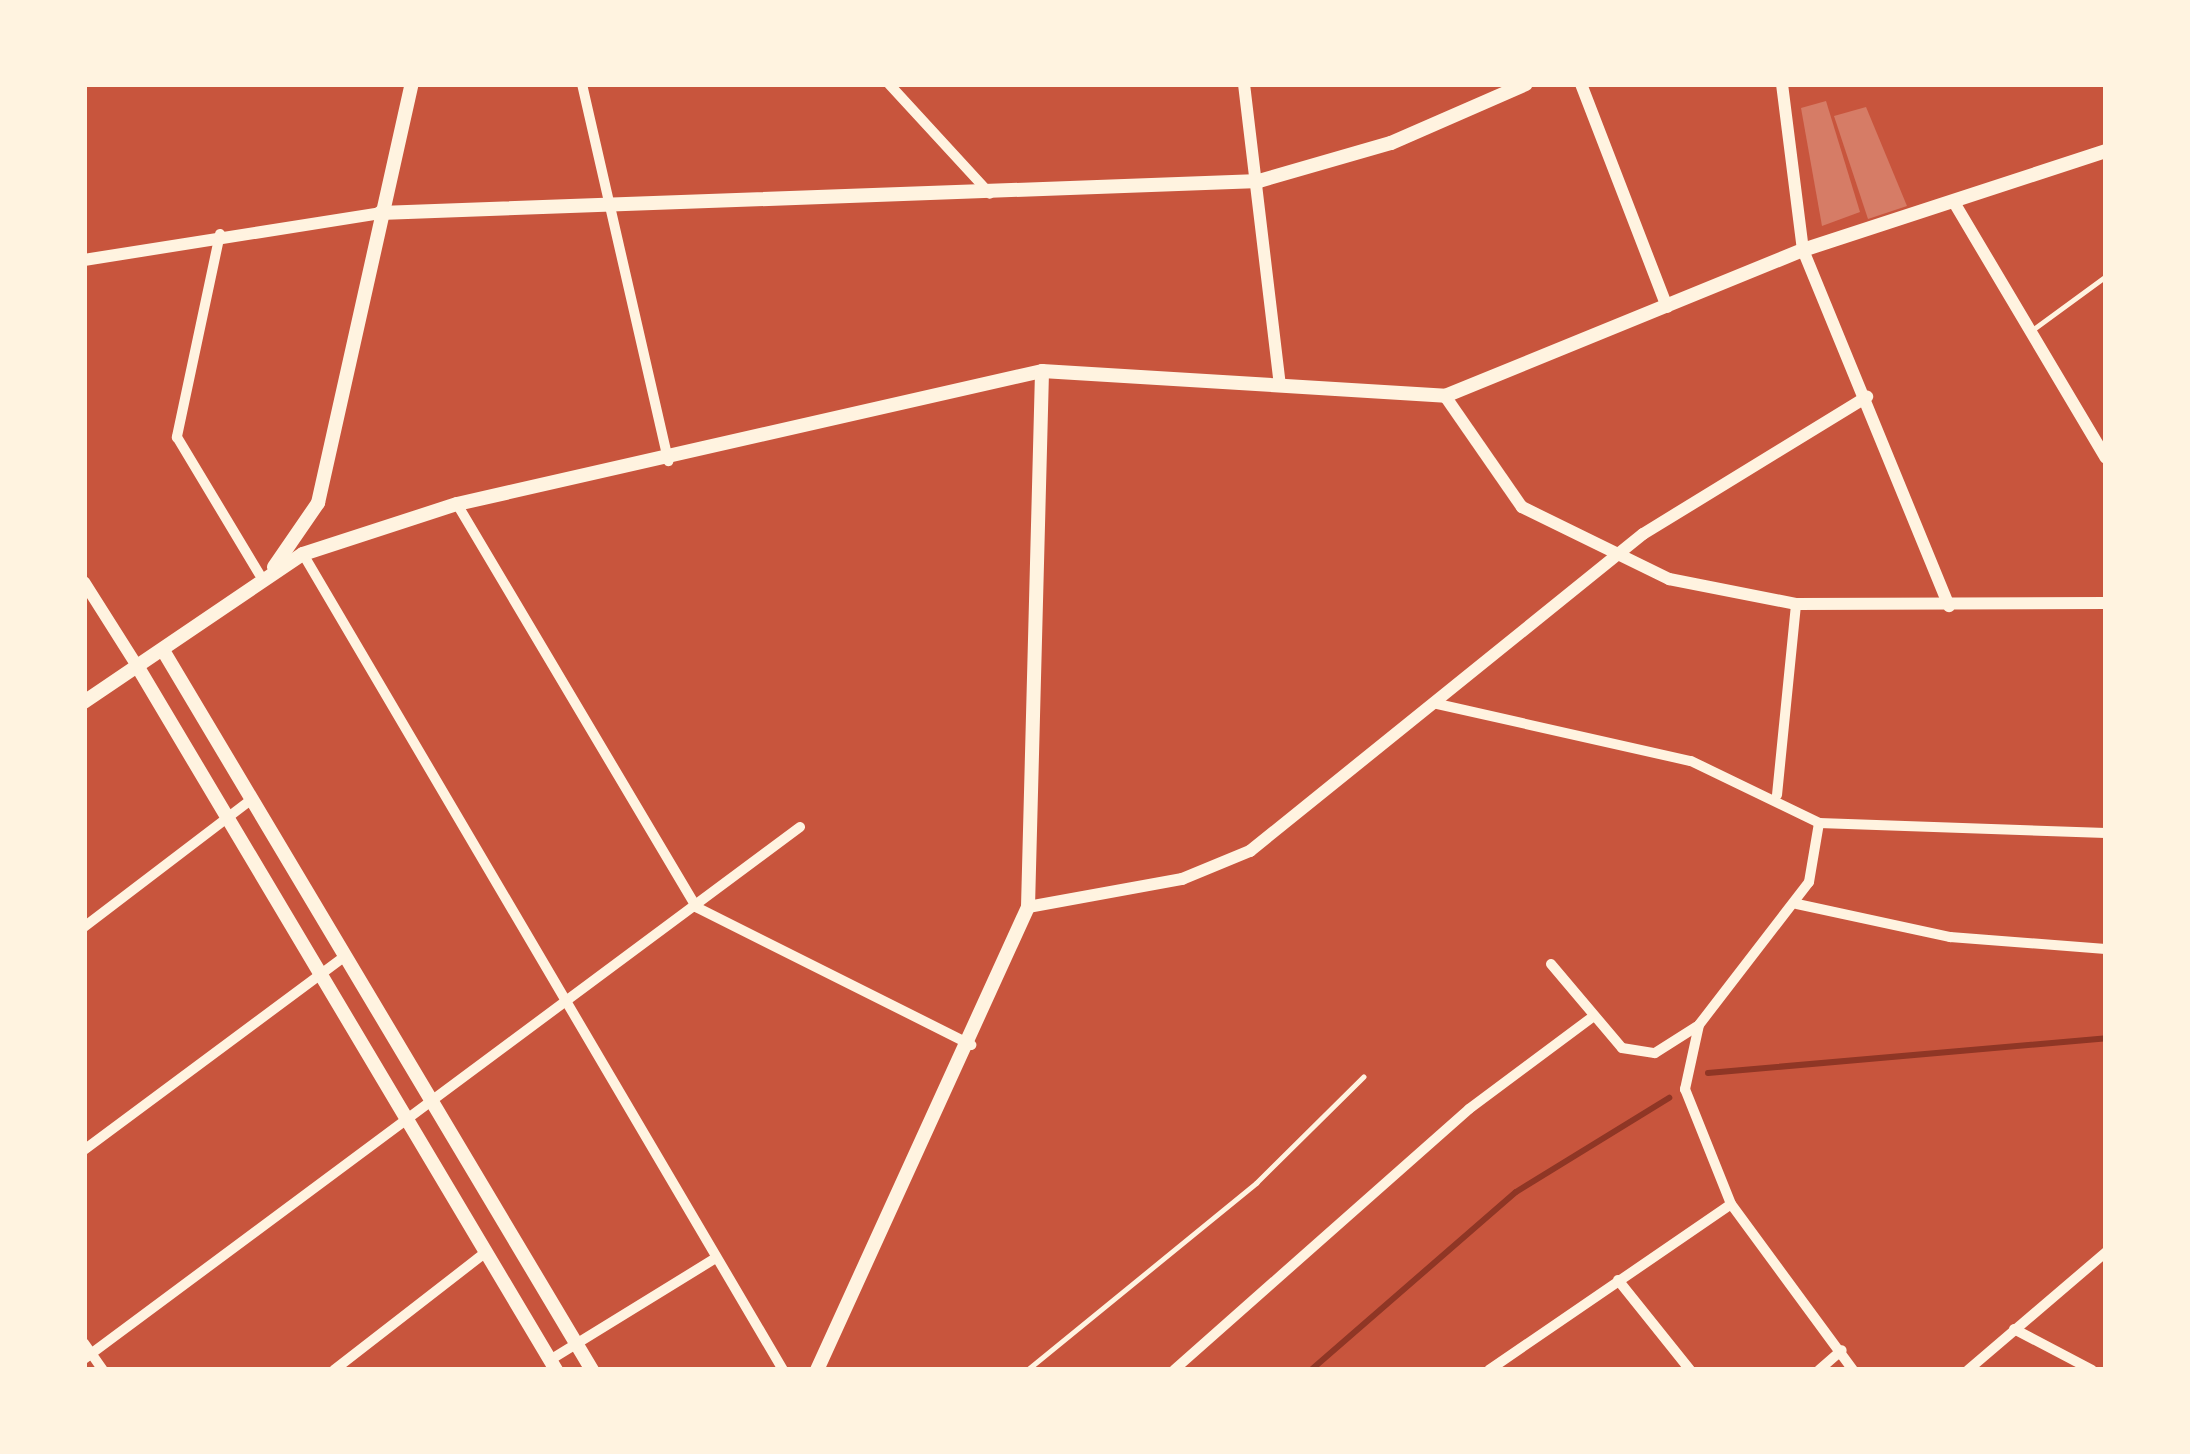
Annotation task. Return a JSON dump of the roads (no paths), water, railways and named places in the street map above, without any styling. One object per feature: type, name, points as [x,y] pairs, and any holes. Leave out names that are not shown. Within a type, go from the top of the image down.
[{"type":"main road","points":[[263,580],[318,503],[412,84]]},
{"type":"main road","points":[[380,213],[611,212],[1259,181],[1390,143],[1526,84]]},
{"type":"main road","points":[[84,702],[303,554],[457,504],[668,461],[1042,371],[1445,396],[1803,250],[2106,151]]},
{"type":"main road","points":[[817,1370],[971,1046],[1028,907],[1042,371]]},
{"type":"main road","points":[[164,652],[592,1370]]},
{"type":"main road","points":[[139,669],[553,1365]]},
{"type":"street","points":[[582,84],[668,461]]},
{"type":"street","points":[[889,84],[993,196]]},
{"type":"street","points":[[1244,84],[1280,386]]},
{"type":"street","points":[[1581,84],[1667,307]]},
{"type":"street","points":[[1782,84],[1803,250],[1949,606]]},
{"type":"street","points":[[1955,204],[2106,458]]},
{"type":"street","points":[[84,260],[220,234],[380,213]]},
{"type":"street","points":[[220,234],[177,436],[263,580]]},
{"type":"street","points":[[1445,396],[1522,507],[1610,558],[1712,592],[1796,604],[2106,603]]},
{"type":"street","points":[[1028,907],[1227,865],[1610,558],[1867,397]]},
{"type":"street","points":[[457,504],[696,907],[971,1046]]},
{"type":"street","points":[[303,554],[562,1005],[783,1370]]},
{"type":"street","points":[[84,582],[139,669]]},
{"type":"street","points":[[1777,795],[1796,604]]},
{"type":"street","points":[[1433,703],[1691,761],[1777,795],[1820,823],[2106,833]]},
{"type":"street","points":[[84,927],[252,800]]},
{"type":"street","points":[[1552,964],[1591,1018],[1641,1054],[1699,1025],[1797,904],[1820,823]]},
{"type":"street","points":[[103,1370],[86,1352],[433,1104],[800,827]]},
{"type":"street","points":[[1797,904],[1949,937],[2106,949]]},
{"type":"street","points":[[84,1150],[345,956]]},
{"type":"street","points":[[1174,1370],[1469,1109],[1591,1018]]},
{"type":"street","points":[[1699,1025],[1685,1089],[1731,1204],[1853,1370]]},
{"type":"street","points":[[1489,1370],[1731,1204]]},
{"type":"street","points":[[334,1370],[486,1252]]},
{"type":"street","points":[[1968,1370],[2106,1252]]},
{"type":"street","points":[[553,1365],[574,1340],[716,1258]]},
{"type":"street","points":[[1618,1280],[1690,1370]]},
{"type":"street","points":[[2014,1329],[2092,1370]]},
{"type":"street","points":[[1819,1370],[1842,1350]]},
{"type":"lane","points":[[2030,331],[2106,276]]},
{"type":"lane","points":[[1027,1370],[1228,1208],[1363,1077]]},
{"type":"waterway","points":[[1708,1073],[2106,1038]]},
{"type":"waterway","points":[[1311,1370],[1516,1192],[1669,1098]]}]
